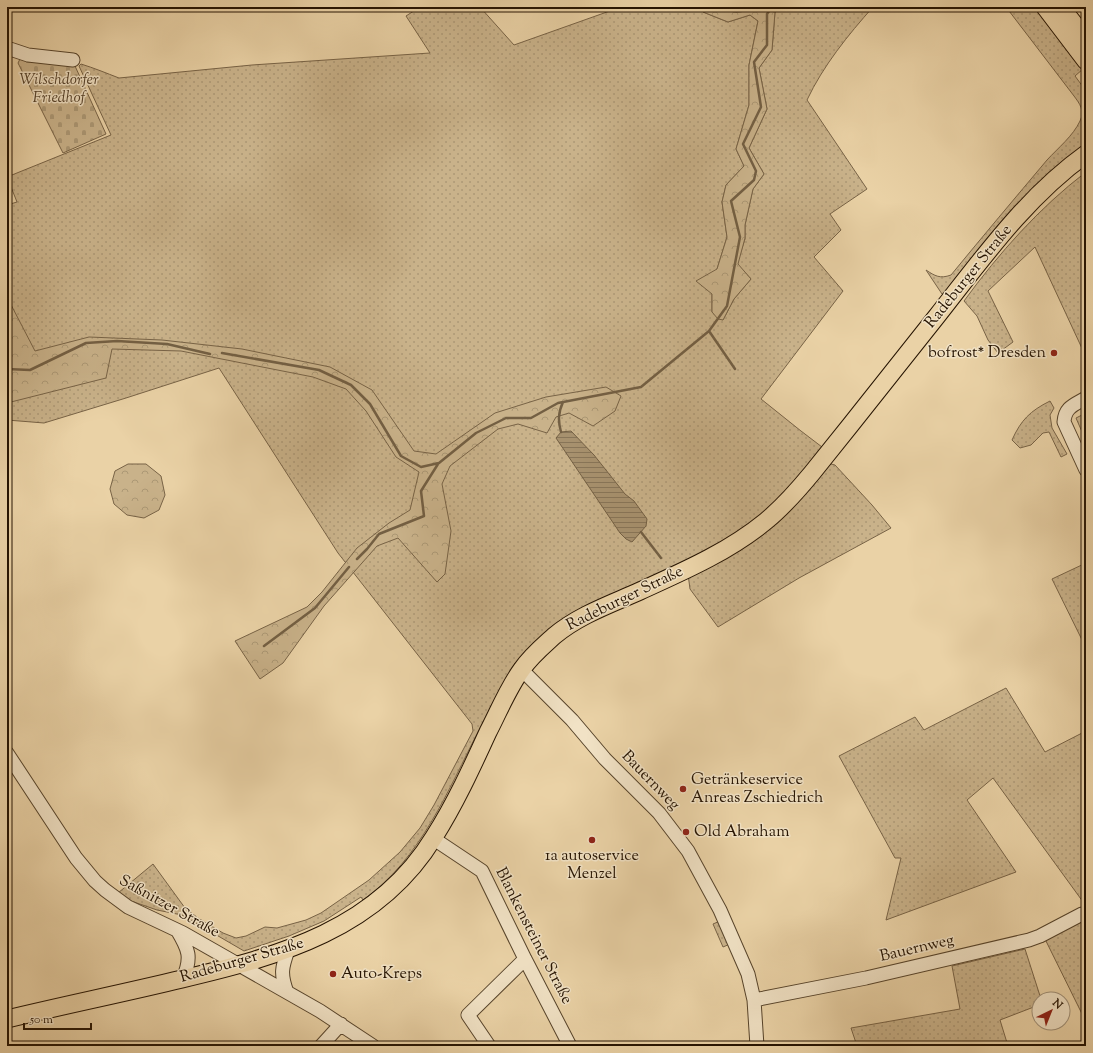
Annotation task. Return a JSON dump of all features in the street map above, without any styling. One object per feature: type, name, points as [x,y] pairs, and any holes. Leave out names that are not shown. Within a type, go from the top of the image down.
[{"type":"main road","points":[[1045,7],[1086,60]]},
{"type":"main road","points":[[1061,7],[1086,39]]},
{"type":"main road","name":"Radeburger Straße","points":[[7,1019],[183,979],[239,965],[288,950],[312,940],[351,919],[381,898],[412,868],[434,839],[451,808],[505,698],[520,670],[530,659],[556,634],[578,619],[710,558],[738,542],[766,521],[792,497],[812,473],[988,251],[1035,198],[1066,168],[1086,154]]},
{"type":"street","points":[[7,48],[28,54],[73,60]]},
{"type":"street","points":[[1086,398],[1071,406],[1064,414],[1064,422],[1086,470]]},
{"type":"street","name":"Bauernweg","points":[[520,670],[561,709],[606,759],[659,812],[688,851],[720,910],[748,974],[754,1000],[757,1046]]},
{"type":"street","name":"Saßnitzer Straße","points":[[7,753],[76,858],[95,881],[115,899],[177,930],[287,992],[341,1024],[373,1046]]},
{"type":"street","name":"Blankensteiner Straße","points":[[434,839],[482,871],[570,1046]]},
{"type":"street","name":"Bauernweg","points":[[754,1000],[866,978],[1029,940],[1040,936],[1082,914]]},
{"type":"street","points":[[177,930],[188,952],[189,961],[183,979]]},
{"type":"street","points":[[287,992],[282,978],[282,971],[288,950]]},
{"type":"street","points":[[489,1046],[468,1015],[525,959]]},
{"type":"street","points":[[321,1046],[341,1024]]},
{"type":"green space","points":[[420,7],[480,7],[514,45],[621,7],[699,7],[703,12],[728,22],[750,15],[758,21],[749,65],[749,105],[736,149],[744,166],[726,185],[722,202],[727,237],[717,269],[712,294],[712,312],[723,320],[734,299],[751,279],[737,264],[745,239],[745,225],[753,189],[764,174],[749,148],[767,109],[759,68],[772,50],[775,12],[781,7],[873,7],[837,51],[813,87],[807,100],[867,189],[830,214],[841,230],[814,257],[843,291],[761,399],[824,450],[784,498],[720,547],[564,622],[482,732],[479,730],[431,822],[401,865],[363,900],[361,897],[324,921],[289,936],[244,951],[182,915],[157,910],[131,901],[118,893],[153,864],[185,908],[198,918],[223,933],[236,938],[246,936],[265,927],[277,928],[306,920],[321,913],[369,880],[400,852],[420,828],[434,805],[473,731],[472,724],[338,553],[219,368],[44,423],[7,420],[7,205],[17,202],[7,177],[111,135],[79,66],[81,64],[119,78],[252,65],[430,53],[406,16]]},
{"type":"green space","points":[[699,7],[781,7],[775,12],[772,50],[759,68],[767,109],[749,148],[764,174],[753,189],[745,225],[745,238],[738,264],[751,279],[734,299],[723,320],[718,319],[712,312],[712,294],[696,281],[717,269],[727,237],[722,202],[726,185],[744,166],[736,149],[749,105],[749,65],[758,21],[750,15],[728,22],[703,12]]},
{"type":"green space","points":[[1006,7],[1038,7],[1083,69],[1075,76],[1086,91],[1086,146],[1067,159],[946,296],[942,294],[926,270],[938,276],[944,277],[951,275],[1047,160],[1069,137],[1077,126],[1082,114],[1080,105],[1076,99]]},
{"type":"green space","name":"Wilschdorfer Friedhof","points":[[20,59],[75,66],[106,134],[63,153],[18,63]]},
{"type":"green space","points":[[1086,172],[1086,357],[1035,247],[988,291],[1013,342],[998,353],[988,340],[977,316],[964,301],[977,283],[1020,232],[1052,201]]},
{"type":"green space","points":[[7,297],[35,351],[89,337],[162,340],[242,349],[330,367],[372,390],[414,451],[436,454],[495,413],[546,397],[606,387],[621,396],[615,411],[593,426],[569,413],[556,417],[547,433],[518,424],[498,429],[450,466],[442,484],[451,531],[445,574],[437,582],[398,538],[377,546],[324,606],[283,663],[260,679],[235,641],[307,607],[322,592],[357,548],[389,523],[410,510],[419,472],[396,457],[366,411],[346,389],[313,377],[181,351],[112,349],[106,378],[7,403]]},
{"type":"green space","points":[[1050,401],[1054,408],[1050,415],[1052,428],[1067,454],[1061,457],[1049,432],[1043,433],[1031,445],[1020,448],[1012,440],[1019,427],[1027,417],[1037,408]]},
{"type":"green space","points":[[1086,413],[1086,441],[1076,418]]},
{"type":"green space","points":[[827,463],[835,465],[891,528],[799,578],[718,627],[690,589],[688,574]]},
{"type":"green space","points":[[128,464],[146,464],[161,476],[165,495],[159,510],[144,518],[127,515],[114,504],[110,489],[115,471]]},
{"type":"green space","points":[[1086,563],[1086,648],[1052,579]]},
{"type":"green space","points":[[1006,688],[1045,752],[1086,731],[1086,906],[993,778],[967,800],[1016,872],[886,920],[901,858],[895,858],[839,756],[915,717],[924,730]]},
{"type":"green space","points":[[1086,914],[1086,1022],[1071,991],[1044,937]]},
{"type":"green space","points":[[720,921],[730,944],[723,947],[713,924]]},
{"type":"green space","points":[[1025,949],[1038,991],[1031,991],[1031,1008],[1000,1020],[1008,1046],[857,1046],[851,1028],[960,1009],[952,966]]},
{"type":"shaded area","points":[[571,431],[594,455],[625,494],[634,501],[647,519],[646,526],[632,542],[620,533],[556,438],[561,432]]},
{"type":"waterway","points":[[717,7],[729,11],[743,11],[751,7]]},
{"type":"waterway","points":[[222,353],[319,370],[351,385],[370,404],[401,456],[421,467],[439,463],[476,433],[506,418],[531,418],[558,403],[641,387],[709,331],[727,306],[740,237],[731,201],[754,180],[756,171],[743,144],[761,107],[754,62],[767,45],[767,14],[772,7]]},
{"type":"waterway","points":[[709,331],[735,369]]},
{"type":"waterway","points":[[7,369],[30,370],[86,343],[117,341],[167,344],[210,354]]},
{"type":"waterway","points":[[561,432],[559,417],[563,402]]},
{"type":"waterway","points":[[357,559],[379,534],[424,516],[421,491],[438,464]]},
{"type":"waterway","points":[[641,532],[661,558]]},
{"type":"waterway","points":[[264,646],[315,608],[349,567]]},
{"type":"place","name":"bofrost* Dresden","points":[[1054,353]]},
{"type":"place","name":"Getränkeservice Anreas Zschiedrich","points":[[683,789]]},
{"type":"place","name":"Old Abraham","points":[[686,832]]},
{"type":"place","name":"1a autoservice Menzel","points":[[592,840]]},
{"type":"place","name":"Auto-Kreps","points":[[333,974]]}]
